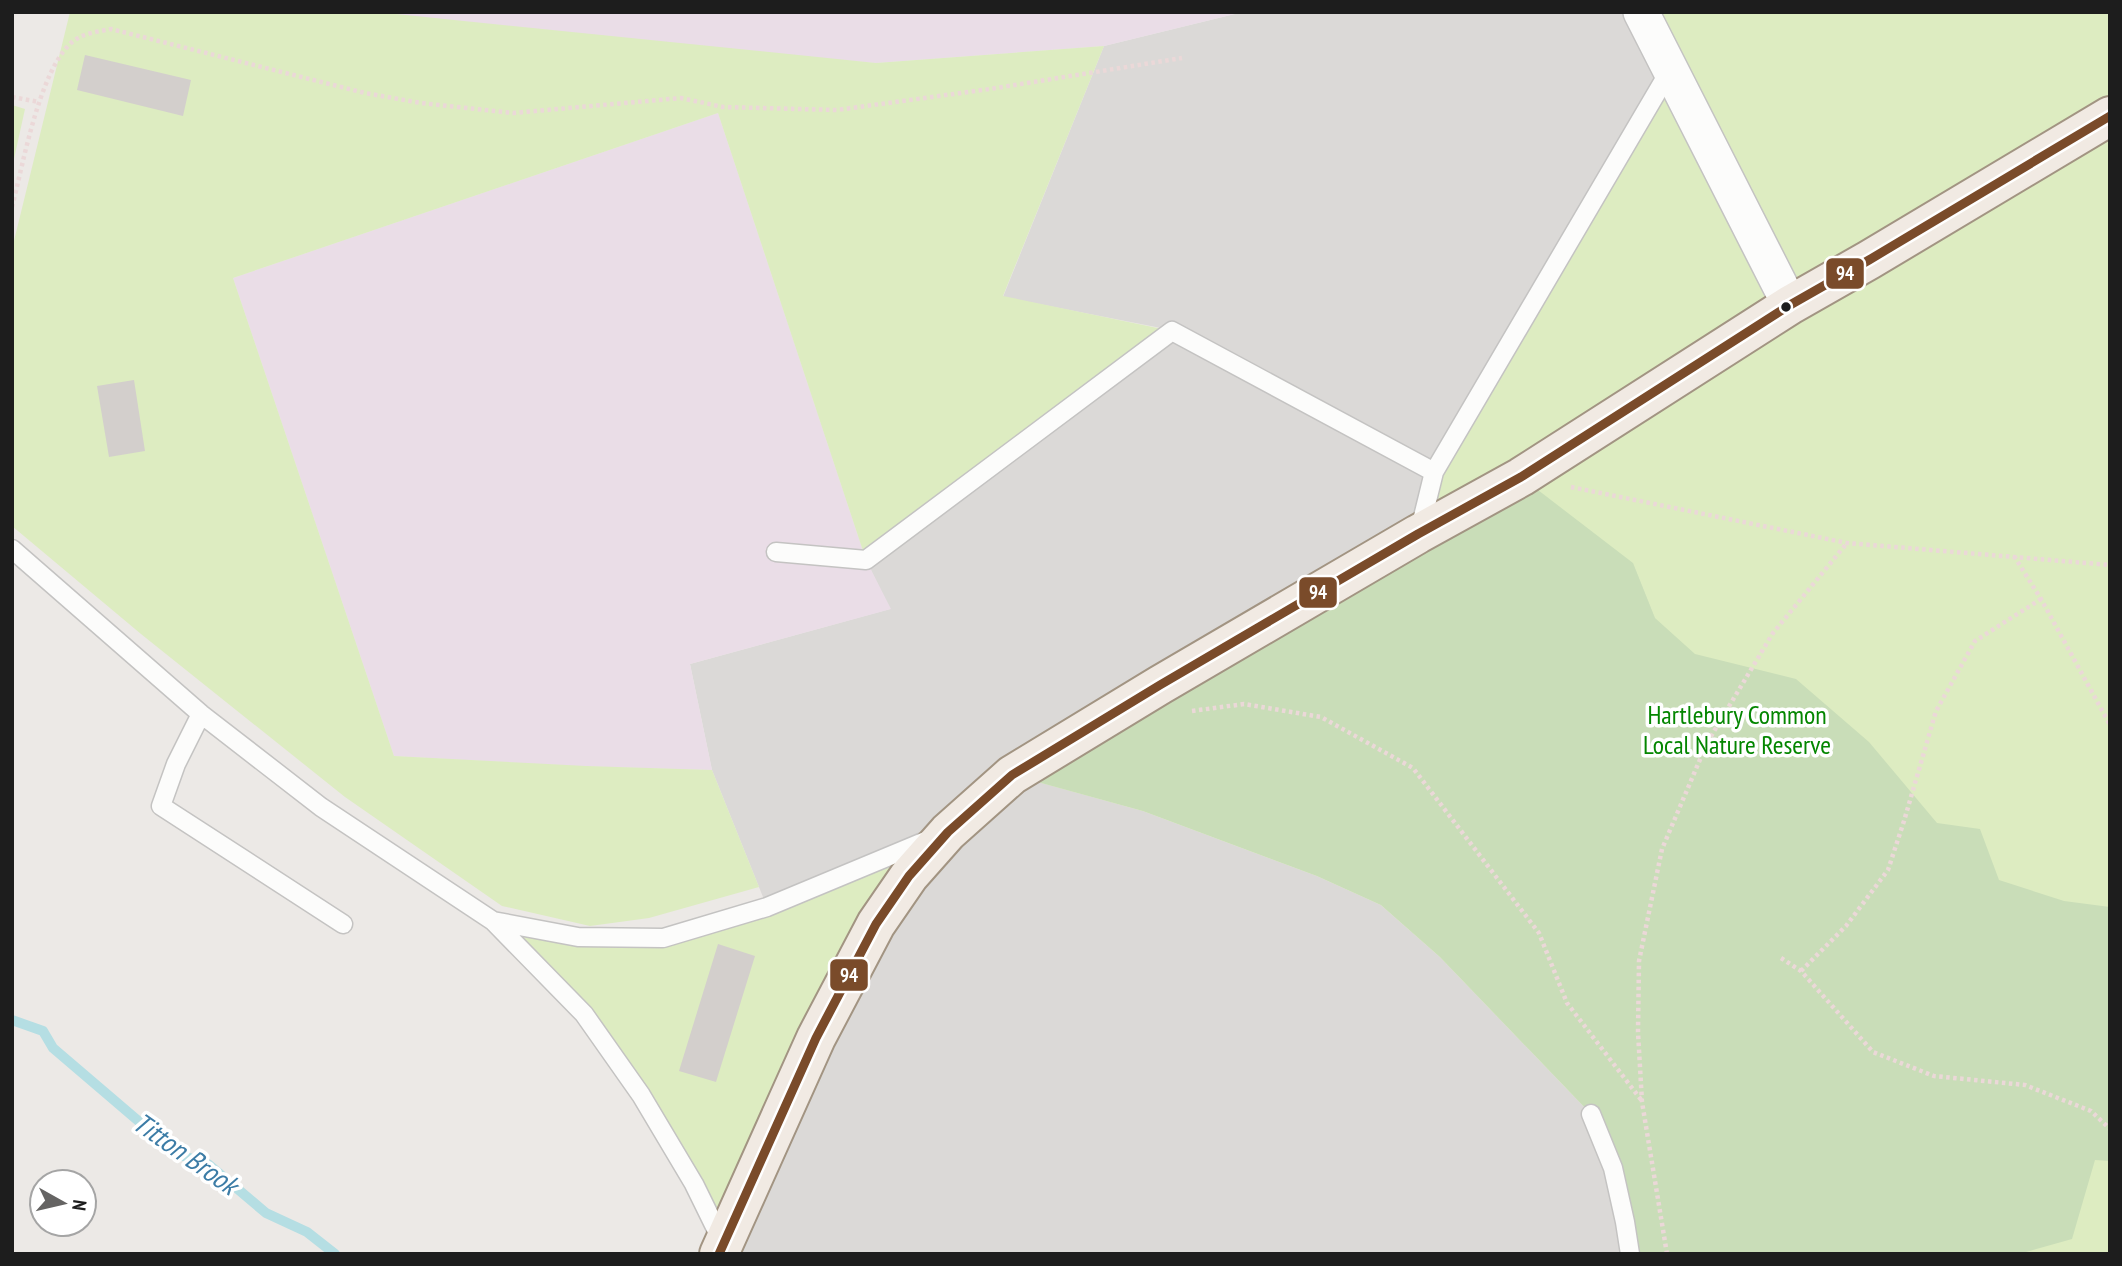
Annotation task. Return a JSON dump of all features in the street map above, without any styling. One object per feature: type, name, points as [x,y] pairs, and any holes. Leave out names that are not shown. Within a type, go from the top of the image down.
[{"type":"main road","points":[[721,1249],[816,1038],[876,924],[909,876],[948,832],[1012,775],[1160,685],[1521,477],[1790,305],[2110,116]]},
{"type":"street","points":[[1641,12],[1790,305]]},
{"type":"lane","points":[[1419,534],[1434,472],[1670,70]]},
{"type":"lane","points":[[776,552],[866,560],[1172,331],[1434,472]]},
{"type":"lane","points":[[12,549],[201,715],[321,807],[492,921],[584,1014],[641,1095],[694,1184],[721,1249]]},
{"type":"lane","points":[[201,715],[176,764],[161,806],[343,924]]},
{"type":"lane","points":[[492,921],[578,937],[663,938],[767,906],[948,832]]},
{"type":"lane","points":[[1591,1114],[1613,1168],[1626,1222],[1630,1254]]},
{"type":"path","points":[[12,207],[39,102],[51,71],[70,44],[88,33],[111,29],[365,93],[421,103],[513,113],[681,98],[723,107],[837,110],[1182,58]]},
{"type":"path","points":[[12,97],[39,102]]},
{"type":"path","points":[[1521,477],[1847,543],[2110,565]]},
{"type":"path","points":[[1667,1254],[1642,1102],[1638,1032],[1639,961],[1662,849],[1707,744],[1773,633],[1847,543]]},
{"type":"path","points":[[2014,556],[2041,598],[2110,726]]},
{"type":"path","points":[[1801,971],[1846,926],[1888,870],[1905,821],[1936,711],[1975,641],[2041,598]]},
{"type":"path","points":[[1244,704],[1321,717],[1413,768],[1539,933],[1567,1003],[1642,1102]]},
{"type":"path","points":[[1781,958],[1801,971],[1872,1052],[1934,1076],[2025,1085],[2091,1111],[2110,1129]]},
{"type":"shaded area","points":[[395,12],[1243,12],[1104,46],[876,63],[398,24]]},
{"type":"shaded area","points":[[1243,12],[1655,12],[1670,70],[1418,534],[1013,775],[1143,811],[1317,876],[1381,905],[1440,957],[1591,1114],[1630,1254],[719,1254],[767,907],[712,770],[690,664],[890,609],[866,560],[1171,330],[1003,297],[1104,46]]},
{"type":"shaded area","points":[[718,113],[866,560],[891,609],[690,664],[712,770],[572,766],[394,756],[233,278]]},
{"type":"green space","points":[[70,12],[395,12],[876,63],[1104,46],[1003,296],[1172,331],[866,560],[718,113],[233,278],[394,756],[712,770],[759,887],[649,918],[590,926],[502,906],[345,797],[141,634],[12,526],[12,249]]},
{"type":"green space","name":"Hartlebury Common Local Nature Reserve","points":[[1655,12],[2110,12],[2110,1254],[1630,1254],[1591,1114],[1440,957],[1381,905],[1317,876],[1143,811],[1012,775],[1418,534],[1435,472],[1669,70]]},
{"type":"green space","points":[[12,105],[25,109],[12,168]]},
{"type":"green space","points":[[1521,477],[1633,563],[1655,618],[1695,654],[1796,679],[1869,742],[1937,823],[1980,829],[1999,880],[2064,901],[2110,907],[2110,1161],[2095,1160],[2072,1239],[2019,1254],[1630,1254],[1591,1114],[1440,957],[1381,905],[1317,876],[1143,811],[1012,775]]},
{"type":"green space","points":[[948,832],[724,1244],[584,1014],[493,921],[663,938]]},
{"type":"building","points":[[85,55],[191,80],[183,116],[77,90]]},
{"type":"building","points":[[134,380],[145,451],[109,457],[97,386]]},
{"type":"building","points":[[718,944],[755,956],[716,1082],[679,1071]]},
{"type":"waterway","name":"Titton Brook","points":[[12,1020],[43,1031],[53,1048],[177,1154],[208,1164],[266,1213],[307,1232],[335,1254]]},
{"type":"transit line","name":"94","points":[[719,1254],[816,1038],[876,924],[909,876],[948,832],[1012,775],[1160,685],[1521,477],[1790,305],[2110,116]]}]
